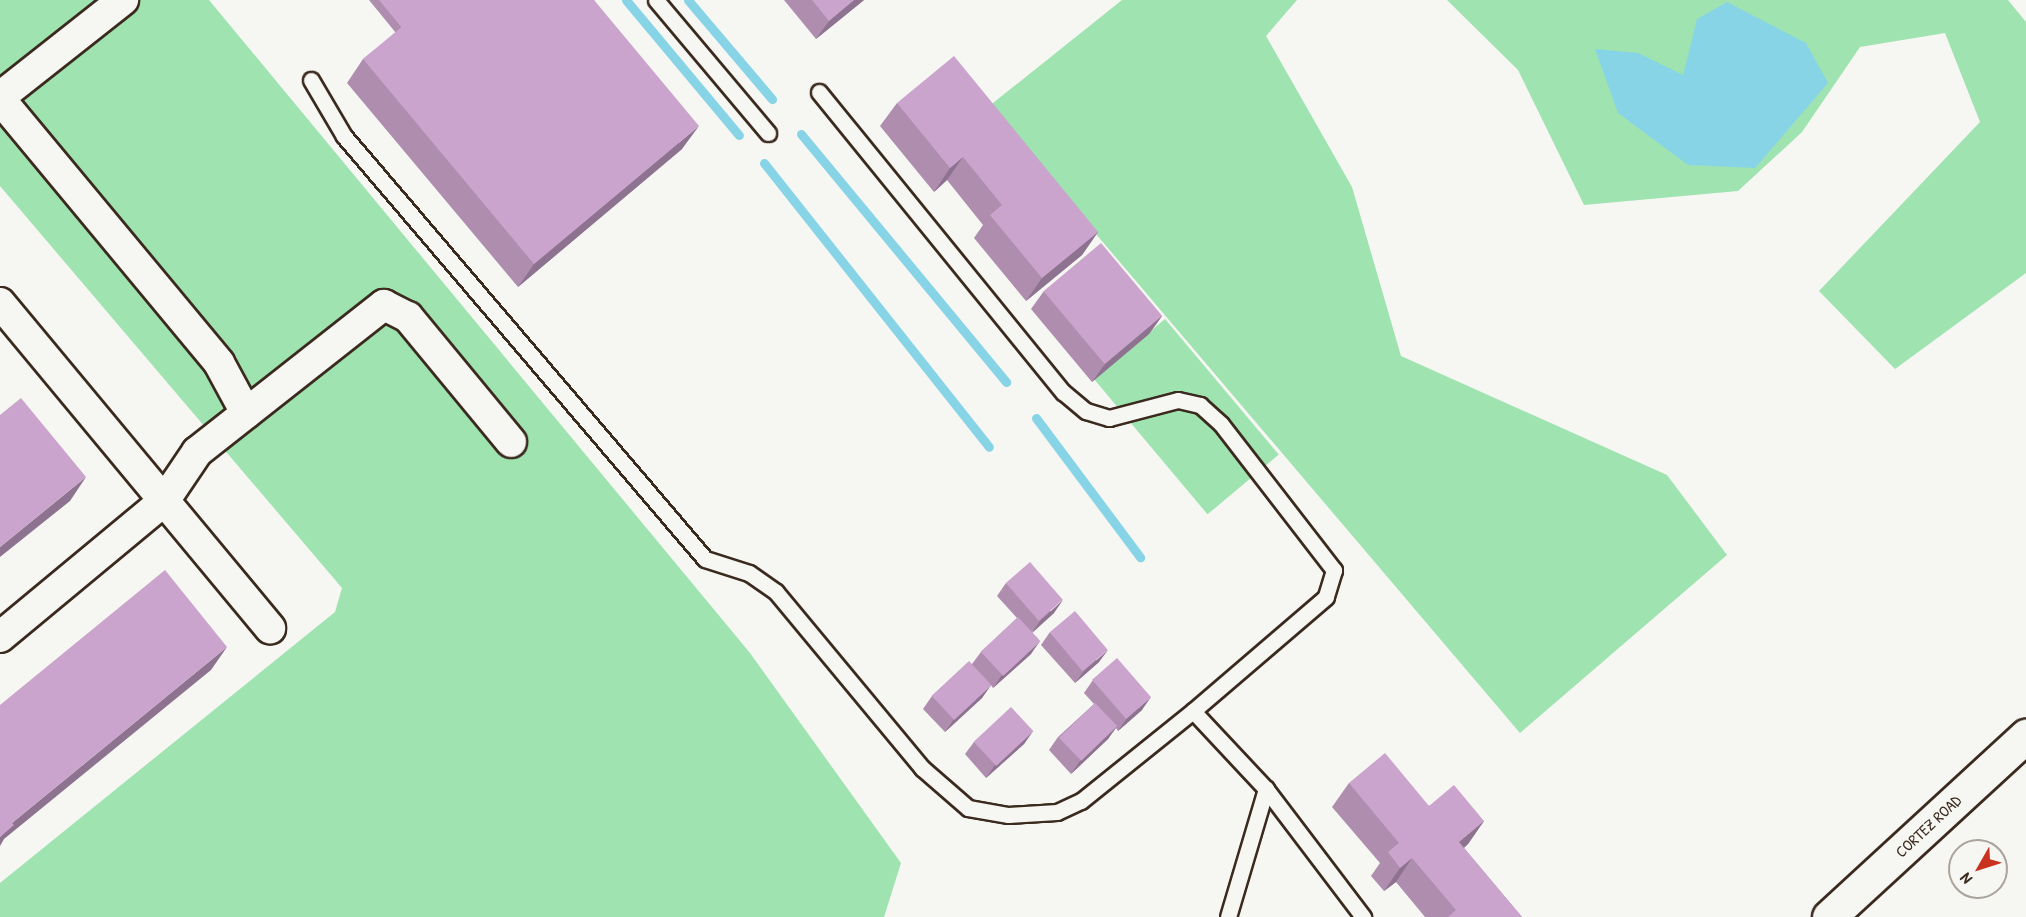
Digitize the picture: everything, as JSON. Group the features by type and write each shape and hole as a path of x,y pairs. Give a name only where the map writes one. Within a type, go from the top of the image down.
{"street":[{"path":"123,0 0,98 219,363 246,413"},
{"path":"0,303 270,628"},
{"path":"0,637 164,501 197,452 384,306 408,316 511,442"},
{"name":"CORTEZ ROAD","path":"1829,917 2026,736"}],"lane":[{"path":"656,0 768,133"},
{"path":"311,80 344,135 705,559 750,573 777,592 922,768 968,808 1008,815 1057,812 1081,801 1193,711 1326,597 1334,570 1221,424 1200,405 1178,400 1109,418 1086,411 1063,392 819,92"},
{"path":"1193,711 1266,789 1363,917"},
{"path":"1228,917 1266,789"}],"green space":[{"path":"0,0 209,0 750,653 901,863 884,917 0,917 0,883 335,612 342,588 0,186"},
{"path":"1122,0 1297,0 1266,36 1352,187 1401,356 1667,475 1727,555 1520,733 988,107"},
{"path":"1447,0 2008,0 2026,22 2026,273 1895,369 1819,291 1980,122 1945,33 1860,47 1802,132 1738,191 1584,205 1518,70"},
{"path":"1165,319 1279,455 1208,514 1094,379"}],"water":[{"path":"1727,2 1806,43 1828,83 1755,168 1688,165 1618,113 1595,49 1638,53 1683,75 1697,19"}],"building":[{"path":"379,0 434,0 402,28"},
{"path":"434,0 594,0 699,126 534,264 363,59"},
{"path":"812,0 854,0 829,21"},
{"path":"954,56 1098,232 1042,278 990,215 1002,205 963,157 950,168 897,103"},
{"path":"1101,243 1162,316 1105,364 1044,291"},
{"path":"21,398 86,477 0,547 0,415"},
{"path":"1030,562 1063,600 1039,621 1006,583"},
{"path":"165,570 227,647 12,823 14,825 0,837 0,705"},
{"path":"1075,611 1108,650 1083,671 1050,632"},
{"path":"1018,617 1041,641 1003,676 981,652"},
{"path":"1117,658 1151,697 1126,719 1092,680"},
{"path":"969,661 992,685 954,720 932,696"},
{"path":"1095,703 1117,726 1081,761 1059,738"},
{"path":"1011,707 1034,731 996,766 974,742"},
{"path":"1385,753 1429,806 1454,785 1484,821 1459,842 1522,917 1448,917 1456,910 1412,858 1400,868 1388,852 1399,843 1349,783"}],"waterway":[{"path":"626,0 739,135"},
{"path":"688,0 772,99"},
{"path":"801,134 1006,382"},
{"path":"764,163 989,447"},
{"path":"1036,418 1140,557"}]}
